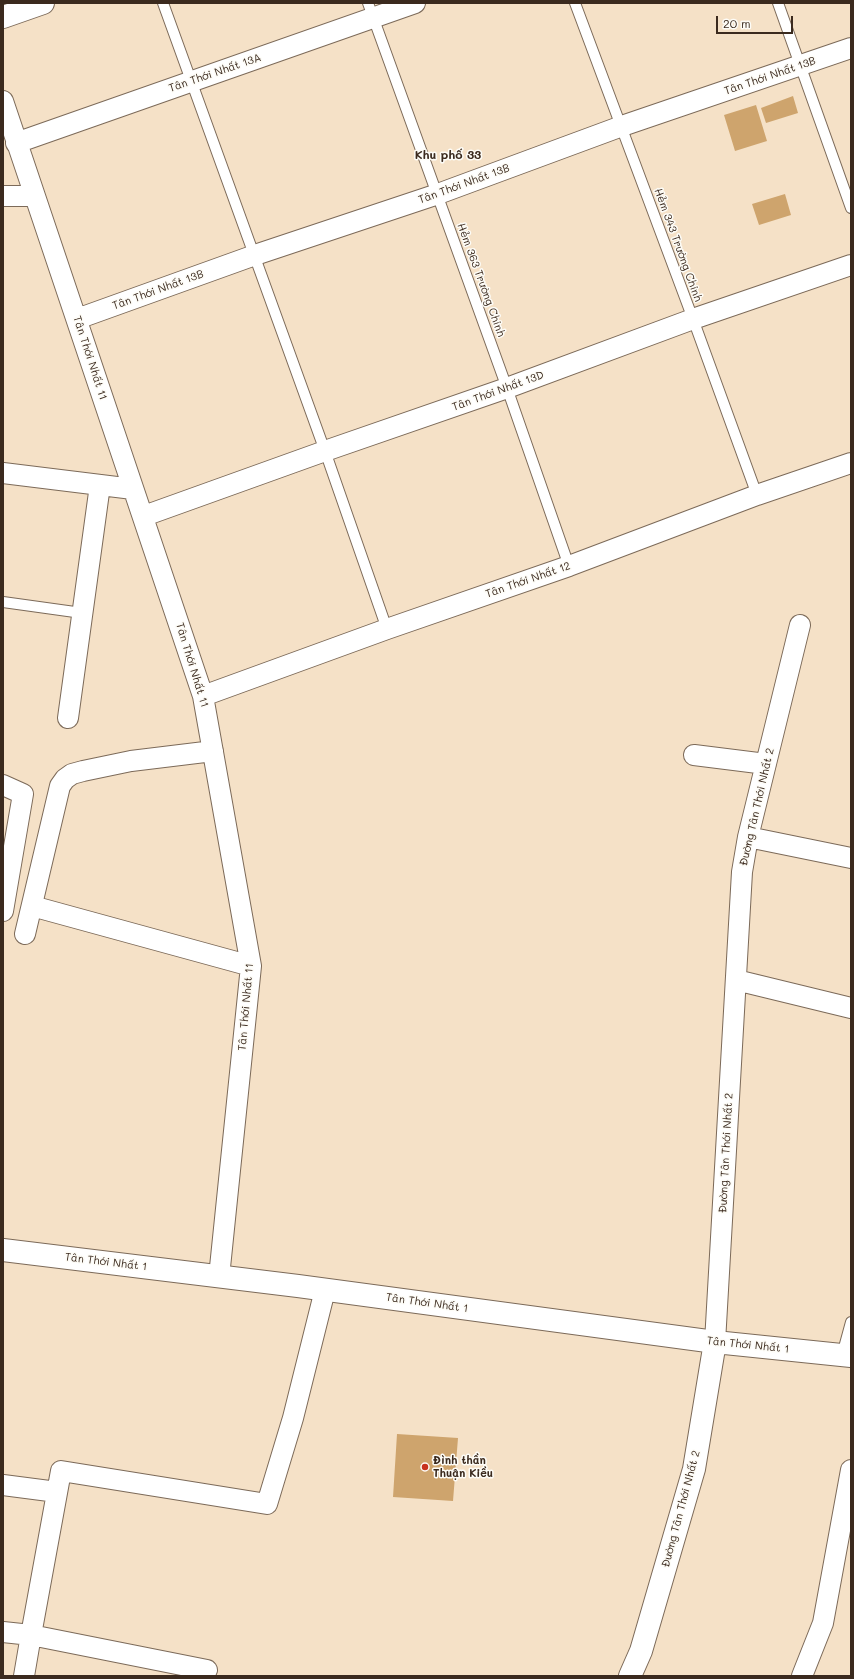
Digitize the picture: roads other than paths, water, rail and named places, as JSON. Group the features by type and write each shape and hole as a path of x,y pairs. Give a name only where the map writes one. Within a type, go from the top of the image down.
{"street":[{"path":"3,18 43,3"},
{"name":"Tân Thới Nhất 13A","path":"16,143 191,81 371,11 415,3"},
{"name":"Tân Thới Nhất 13B","path":"77,319 255,256 438,194 622,126 851,48"},
{"name":"Tân Thới Nhất 11","path":"3,101 133,489 144,516 203,696 251,966 219,1277"},
{"path":"3,196 34,196"},
{"name":"Tân Thới Nhất 13D","path":"144,516 507,388 693,319 851,265"},
{"name":"Tân Thới Nhất 12","path":"203,696 387,629 569,566 757,495 851,463"},
{"path":"3,473 133,489"},
{"path":"68,718 100,485"},
{"name":"Đường Tân Thới Nhất 2","path":"630,1676 641,1651 694,1469 714,1342 742,872 748,836 800,625"},
{"path":"25,934 60,786 65,779 72,774 90,769 131,761 213,751"},
{"path":"694,755 766,764"},
{"path":"3,785 23,794 3,911"},
{"path":"748,836 851,858"},
{"path":"32,906 251,966"},
{"path":"736,980 851,1008"},
{"name":"Tân Thới Nhất 1","path":"3,1250 325,1290 714,1342 846,1355"},
{"path":"24,1676 61,1470 267,1504 293,1418 325,1290"},
{"path":"802,1676 823,1624 851,1470"},
{"path":"3,1485 57,1492"},
{"path":"3,1632 32,1635 206,1673"}],"lane":[{"path":"163,3 325,451 387,629"},
{"name":"Hẻm 343 Trường Chinh","path":"575,3 622,126 757,495"},
{"path":"778,3 851,208"},
{"name":"Hẻm 363 Trường Chinh","path":"371,11 438,194 569,566"},
{"path":"3,602 82,613"},
{"path":"846,1355 851,1322"}],"place":[{"name":"Đình thần Thuận Kiều","path":"425,1467"}],"district":[{"name":"Khu phố 33","path":"448,155"}]}
